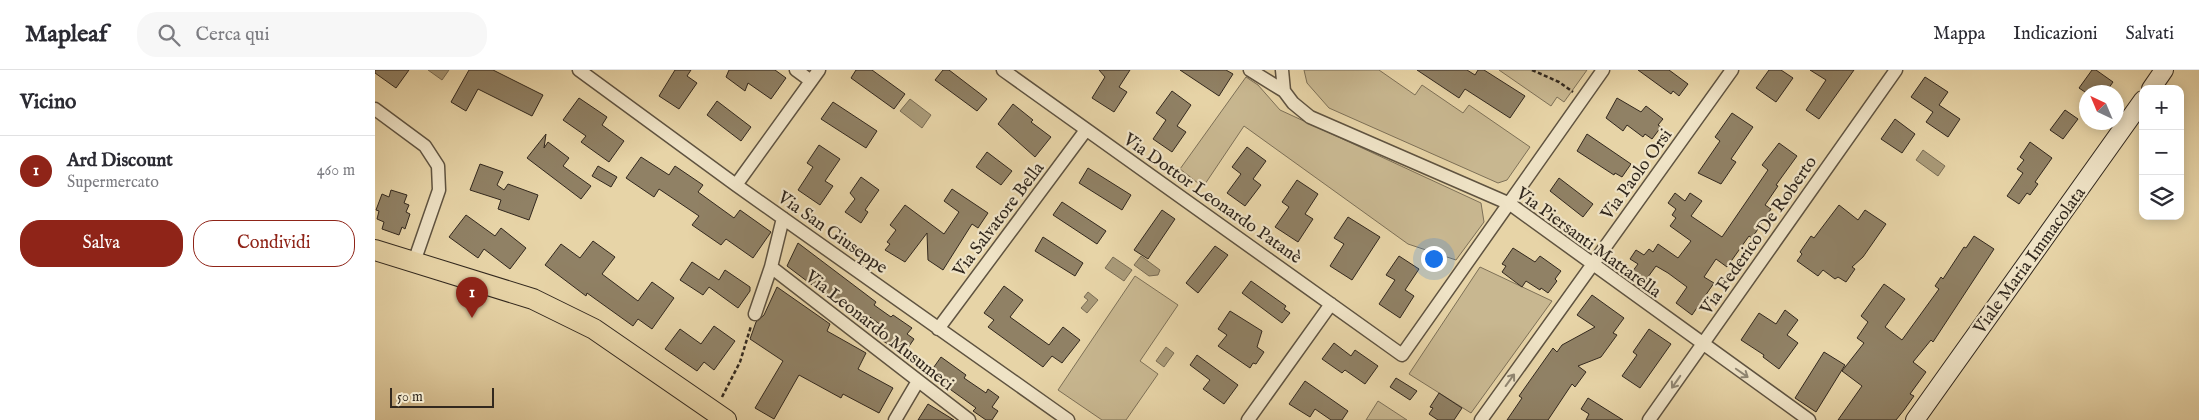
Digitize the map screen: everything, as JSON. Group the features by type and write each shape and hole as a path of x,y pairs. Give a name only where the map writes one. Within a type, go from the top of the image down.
{"main road":[{"path":"375,250 533,299 595,329 720,416"}],"street":[{"name":"Via San Giuseppe","path":"579,70 736,185 1068,420"},
{"path":"796,70 811,81"},
{"path":"736,185 819,70"},
{"name":"Via Dottor Leonardo Patanè","path":"1003,70 1402,355 1509,204"},
{"name":"Via Piersanti Mattarella","path":"1250,70 1284,91 1293,103 1310,117 1509,204 1809,420"},
{"path":"1282,70 1284,91"},
{"path":"1509,204 1603,70"},
{"name":"Via Paolo Orsi","path":"1481,420 1732,70"},
{"name":"Via Federico De Roberto","path":"1649,420 1896,70"},
{"path":"2154,85 2164,70"},
{"name":"Viale Maria Immacolata","path":"1915,420 2139,106"},
{"path":"375,109 425,146 438,166 439,190 414,262"},
{"name":"Via Salvatore Bella","path":"938,329 1086,130"},
{"path":"755,314 771,267 783,218"},
{"name":"Via Leonardo Musumeci","path":"771,267 969,420"},
{"path":"1248,420 1331,304"},
{"path":"895,420 918,381"}],"path":[{"path":"1532,70 1559,82 1583,98"},
{"path":"720,416 755,314"}],"shaded area":[{"path":"428,70 449,70 442,80"},
{"path":"1304,70 1379,70 1415,95 1422,85 1463,113 1469,105 1530,147 1507,180 1498,183 1329,108 1307,83"},
{"path":"1499,70 1587,70 1564,102 1557,97 1551,106"},
{"path":"1246,77 1258,85 1280,110 1481,203 1484,222 1456,260 1408,244 1244,126 1203,187 1180,169"},
{"path":"910,99 931,115 922,128 900,111"},
{"path":"1923,150 1945,166 1938,176 1916,160"},
{"path":"1141,256 1160,270 1158,275 1149,276 1134,265"},
{"path":"1113,257 1132,270 1124,281 1105,268"},
{"path":"1480,267 1552,301 1471,413 1409,374"},
{"path":"1135,276 1178,305 1140,361 1158,374 1126,420 1102,420 1058,390"},
{"path":"1088,292 1098,300 1087,313 1081,308 1088,300 1084,297"},
{"path":"1166,347 1174,353 1164,367 1156,361"},
{"path":"1378,401 1407,420 1366,420"}],"building":[{"path":"375,70 409,70 396,88 375,73"},
{"path":"469,70 493,70 543,95 532,116 478,89 466,111 451,102"},
{"path":"675,70 691,70 687,76 697,83 679,109 659,96"},
{"path":"729,70 775,70 786,78 771,99 748,83 745,91 726,77"},
{"path":"856,70 872,70 905,94 894,109 851,78"},
{"path":"943,70 949,70 987,99 977,111 935,80"},
{"path":"1099,70 1130,70 1119,87 1127,92 1114,112 1092,98 1105,77"},
{"path":"1180,70 1226,70 1233,74 1219,96"},
{"path":"1417,70 1467,70 1475,75 1478,70 1484,70 1525,96 1510,118 1465,89 1459,98"},
{"path":"1638,70 1669,70 1688,84 1679,96 1673,91 1671,94"},
{"path":"1769,70 1781,70 1793,78 1776,102 1756,88"},
{"path":"1810,70 1854,70 1819,119 1806,110 1826,80"},
{"path":"2092,70 2096,70 2113,82 2111,85 2081,85"},
{"path":"1925,77 1948,92 1939,105 1960,119 1948,137 1926,122 1933,112 1911,97"},
{"path":"1172,91 1191,105 1177,126 1186,132 1172,152 1153,139 1166,120 1156,113"},
{"path":"579,98 607,117 602,125 624,141 609,162 581,142 586,136 563,120"},
{"path":"1617,98 1641,112 1646,106 1663,119 1658,125 1661,127 1652,139 1645,134 1643,137 1627,125 1623,131 1606,118"},
{"path":"717,101 751,127 741,141 707,115"},
{"path":"833,102 877,131 866,148 821,119"},
{"path":"1013,104 1033,120 1031,122 1051,137 1035,157 998,124"},
{"path":"2065,110 2078,119 2063,139 2050,130"},
{"path":"1732,113 1753,127 1731,159 1736,162 1721,184 1698,173 1720,141 1715,137"},
{"path":"1895,119 1915,134 1902,153 1881,139"},
{"path":"546,134 544,148 548,142 569,158 563,166 591,186 581,199 527,158"},
{"path":"1587,134 1631,164 1622,177 1615,173 1614,175 1577,151"},
{"path":"2030,142 2052,158 2035,182 2038,184 2030,195 2027,193 2019,204 2007,196 2023,173 2017,169 2024,160 2020,157"},
{"path":"1779,143 1797,156 1776,185 1778,186 1765,205 1771,209 1752,238 1749,236 1727,267 1716,259 1704,277 1714,283 1692,315 1676,303 1687,287 1668,273 1656,266 1645,281 1632,272 1638,264 1630,259 1636,250 1644,255 1649,249 1653,252 1658,244 1678,258 1691,241 1670,226 1676,218 1672,215 1676,209 1668,203 1675,193 1685,201 1690,193 1702,201 1691,216 1722,237 1768,170 1762,165"},
{"path":"819,145 840,159 825,181 833,186 820,205 798,190 813,167 807,163"},
{"path":"1247,147 1266,161 1253,179 1261,185 1245,206 1227,193 1241,174 1232,167"},
{"path":"987,152 1012,171 1001,185 976,167"},
{"path":"641,157 669,175 675,166 703,185 698,192 734,218 740,210 771,232 753,258 726,239 721,245 692,225 699,216 659,189 654,197 626,178"},
{"path":"480,164 503,172 497,185 504,190 508,184 538,195 529,220 498,209 501,200 470,190"},
{"path":"598,166 617,177 611,187 592,176"},
{"path":"1088,168 1131,195 1122,210 1079,183"},
{"path":"861,177 879,190 865,210 868,212 861,223 845,212 855,199 850,193"},
{"path":"1559,178 1593,204 1583,217 1550,191"},
{"path":"1297,180 1318,194 1305,214 1313,219 1298,242 1275,227 1289,207 1282,202"},
{"path":"952,189 988,213 978,228 972,224 943,270 928,260 927,233 905,262 885,250 890,244 887,242 896,230 890,225 905,205 944,234 959,212 944,201"},
{"path":"391,190 407,195 404,203 409,205 406,212 410,214 405,229 402,227 399,235 382,229 384,222 377,219 379,211 376,210 382,194 389,197"},
{"path":"1062,202 1106,231 1097,244 1053,215"},
{"path":"1839,205 1858,220 1865,210 1886,224 1863,257 1852,267 1855,269 1846,282 1838,277 1835,279 1823,270 1818,276 1797,261 1802,254 1800,252 1811,236 1814,238"},
{"path":"1162,210 1175,219 1148,259 1134,250"},
{"path":"466,215 495,236 501,228 526,248 510,269 484,249 478,258 449,237"},
{"path":"1348,217 1380,237 1352,280 1330,266 1344,244 1334,238"},
{"path":"1974,236 1994,249 1933,342 1931,340 1913,362 1926,372 1910,394 1914,396 1904,410 1896,420 1838,420 1862,386 1842,371 1864,343 1857,338 1868,322 1861,316 1884,284 1905,299 1885,327 1902,340 1939,289 1935,286 1941,277 1943,279 1964,247 1966,248"},
{"path":"1043,237 1083,263 1075,276 1035,251"},
{"path":"593,241 615,257 602,274 638,301 652,282 674,298 652,329 638,319 633,326 587,293 586,296 545,265 561,244 580,258"},
{"path":"798,243 876,302 874,305 912,328 907,334 914,339 903,355 879,338 885,328 867,315 861,322 787,266"},
{"path":"1215,246 1228,255 1198,293 1186,283"},
{"path":"1513,248 1535,262 1540,256 1561,271 1555,279 1557,281 1548,293 1526,281 1522,287 1502,272 1506,266 1502,264"},
{"path":"1399,256 1419,269 1405,290 1414,296 1400,318 1379,304 1395,280 1386,275"},
{"path":"692,262 719,280 725,270 750,287 750,291 738,308 709,287 703,295 680,280"},
{"path":"1251,281 1286,306 1284,309 1290,313 1282,323 1242,293"},
{"path":"1004,286 1023,300 1010,317 1049,345 1063,327 1080,340 1062,363 1052,356 1043,367 988,327 994,320 984,313"},
{"path":"777,287 830,324 827,331 866,353 858,369 893,388 879,413 843,394 841,398 799,375 774,419 755,408 783,361 750,339 756,322 764,315"},
{"path":"1592,295 1624,318 1613,333 1617,335 1601,357 1578,366 1586,372 1575,387 1572,384 1548,420 1507,420 1522,398 1519,396 1553,348 1557,352 1562,345 1595,327 1577,315"},
{"path":"1785,310 1798,320 1787,335 1798,343 1779,369 1763,357 1764,355 1741,340 1759,313 1776,324"},
{"path":"1230,311 1262,331 1257,347 1264,352 1256,364 1253,363 1250,368 1218,346 1227,335 1218,329"},
{"path":"714,326 735,341 714,370 704,362 697,371 665,349 680,329 701,344"},
{"path":"1649,329 1671,344 1640,388 1622,376 1637,355 1633,352"},
{"path":"1334,343 1351,356 1355,350 1378,366 1365,384 1345,370 1342,373 1322,359"},
{"path":"1824,352 1845,365 1816,412 1795,398"},
{"path":"1197,355 1238,385 1224,404 1203,389 1210,380 1190,365"},
{"path":"941,357 966,375 964,378 986,393 988,389 999,397 992,407 998,411 992,420 986,420 973,411 976,408 929,374"},
{"path":"1396,378 1417,391 1410,400 1390,387"},
{"path":"1305,381 1348,411 1342,420 1331,420 1315,409 1310,417 1289,404"},
{"path":"1439,393 1462,408 1454,420 1438,420 1429,414 1433,408 1430,407"},
{"path":"1588,398 1623,420 1586,420 1589,414 1581,409"},
{"path":"928,404 954,420 918,420"}],"place":[{"name":"Ard Discount","path":"472,318"}]}
